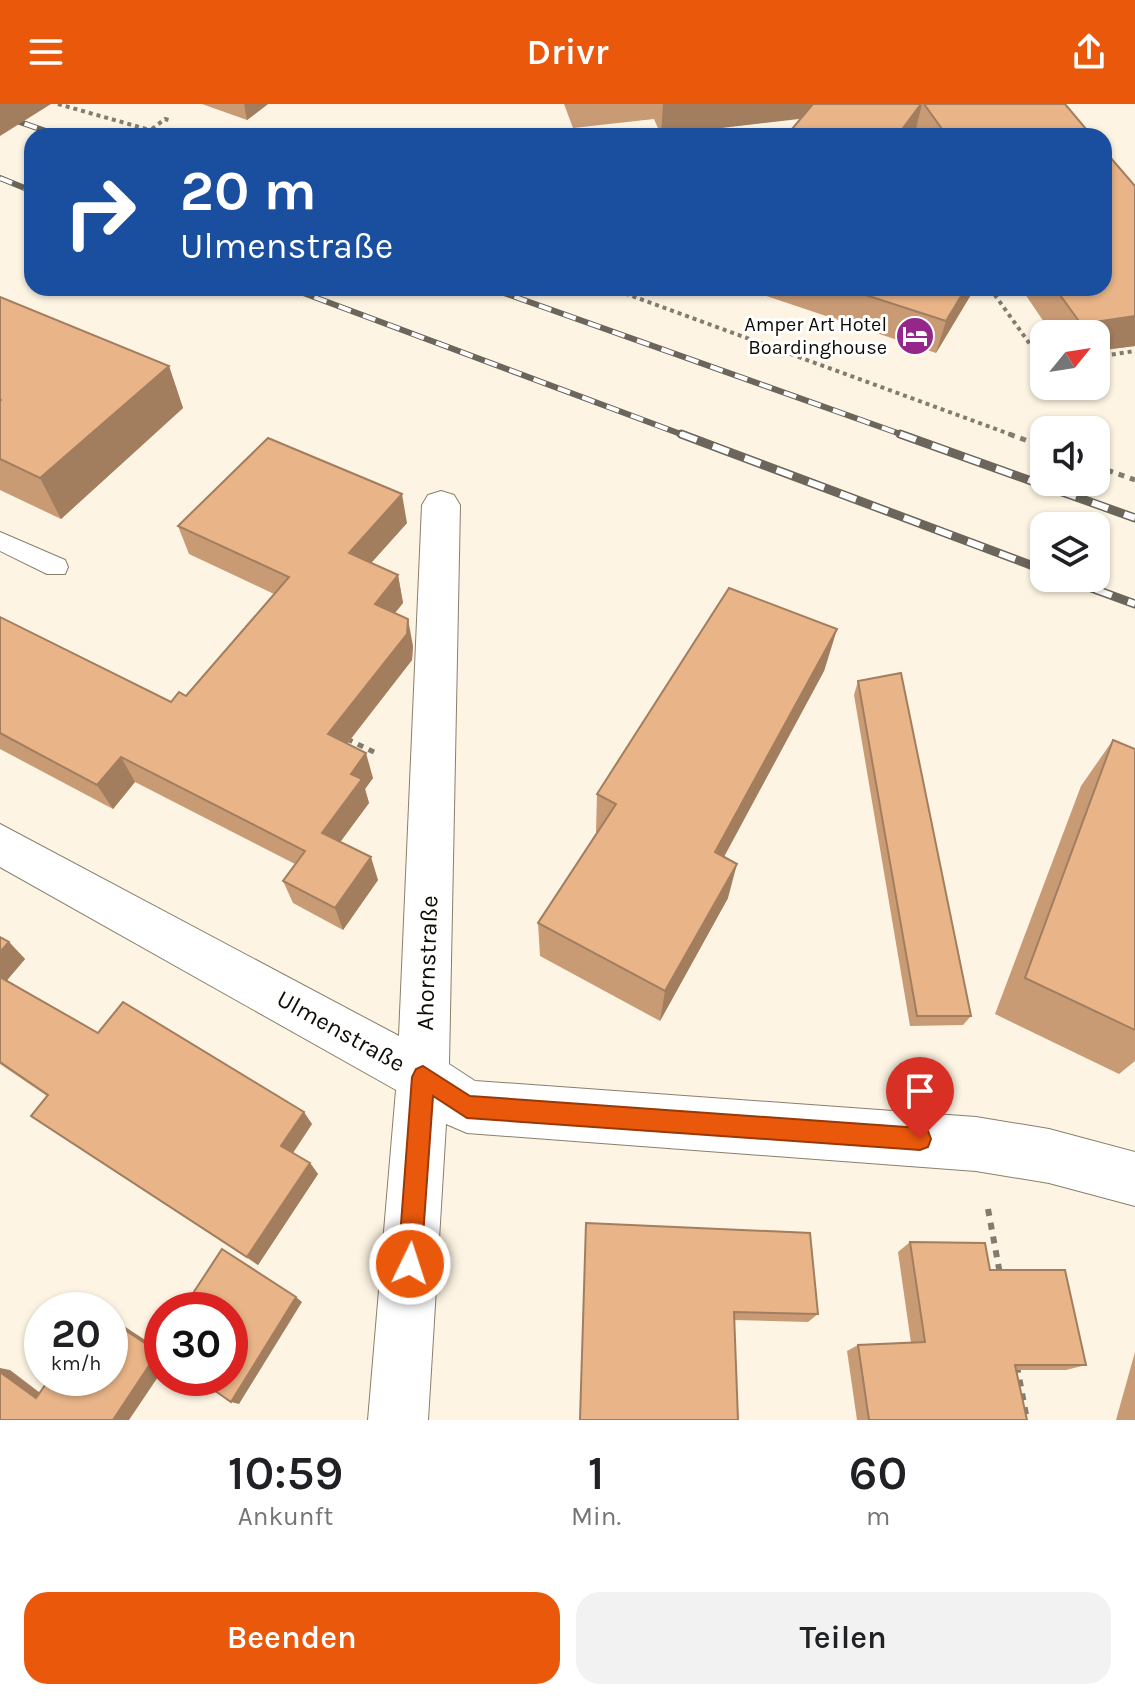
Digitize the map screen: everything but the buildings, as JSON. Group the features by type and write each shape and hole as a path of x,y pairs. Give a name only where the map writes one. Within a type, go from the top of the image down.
{"street":[{"name":"Ahornstraße","path":"398,1420 423,1077 441,505"},
{"name":"Ulmenstraße","path":"0,844 423,1077 467,1107 976,1144 1049,1156 1135,1179"}],"lane":[{"path":"0,541 56,567"}],"path":[{"path":"58,104 147,128"},
{"path":"152,128 165,119 172,121"},
{"path":"632,296 1030,442"},
{"path":"996,296 1030,344"},
{"path":"1110,355 1135,351"},
{"path":"1110,471 1135,480"},
{"path":"346,739 432,780"},
{"path":"976,1144 1002,1282"},
{"path":"1016,1359 1027,1420"}],"railway":[{"path":"0,115 37,128"},
{"path":"0,178 24,188"},
{"path":"311,296 686,436"},
{"path":"512,296 906,436"},
{"path":"681,434 1030,565"},
{"path":"900,434 1135,518"},
{"path":"1102,592 1135,604"}],"place":[{"name":"Amper Art Hotel Boardinghouse","path":"915,336"}],"route":[{"path":"410,1264 423,1077 467,1107 920,1139"}]}
